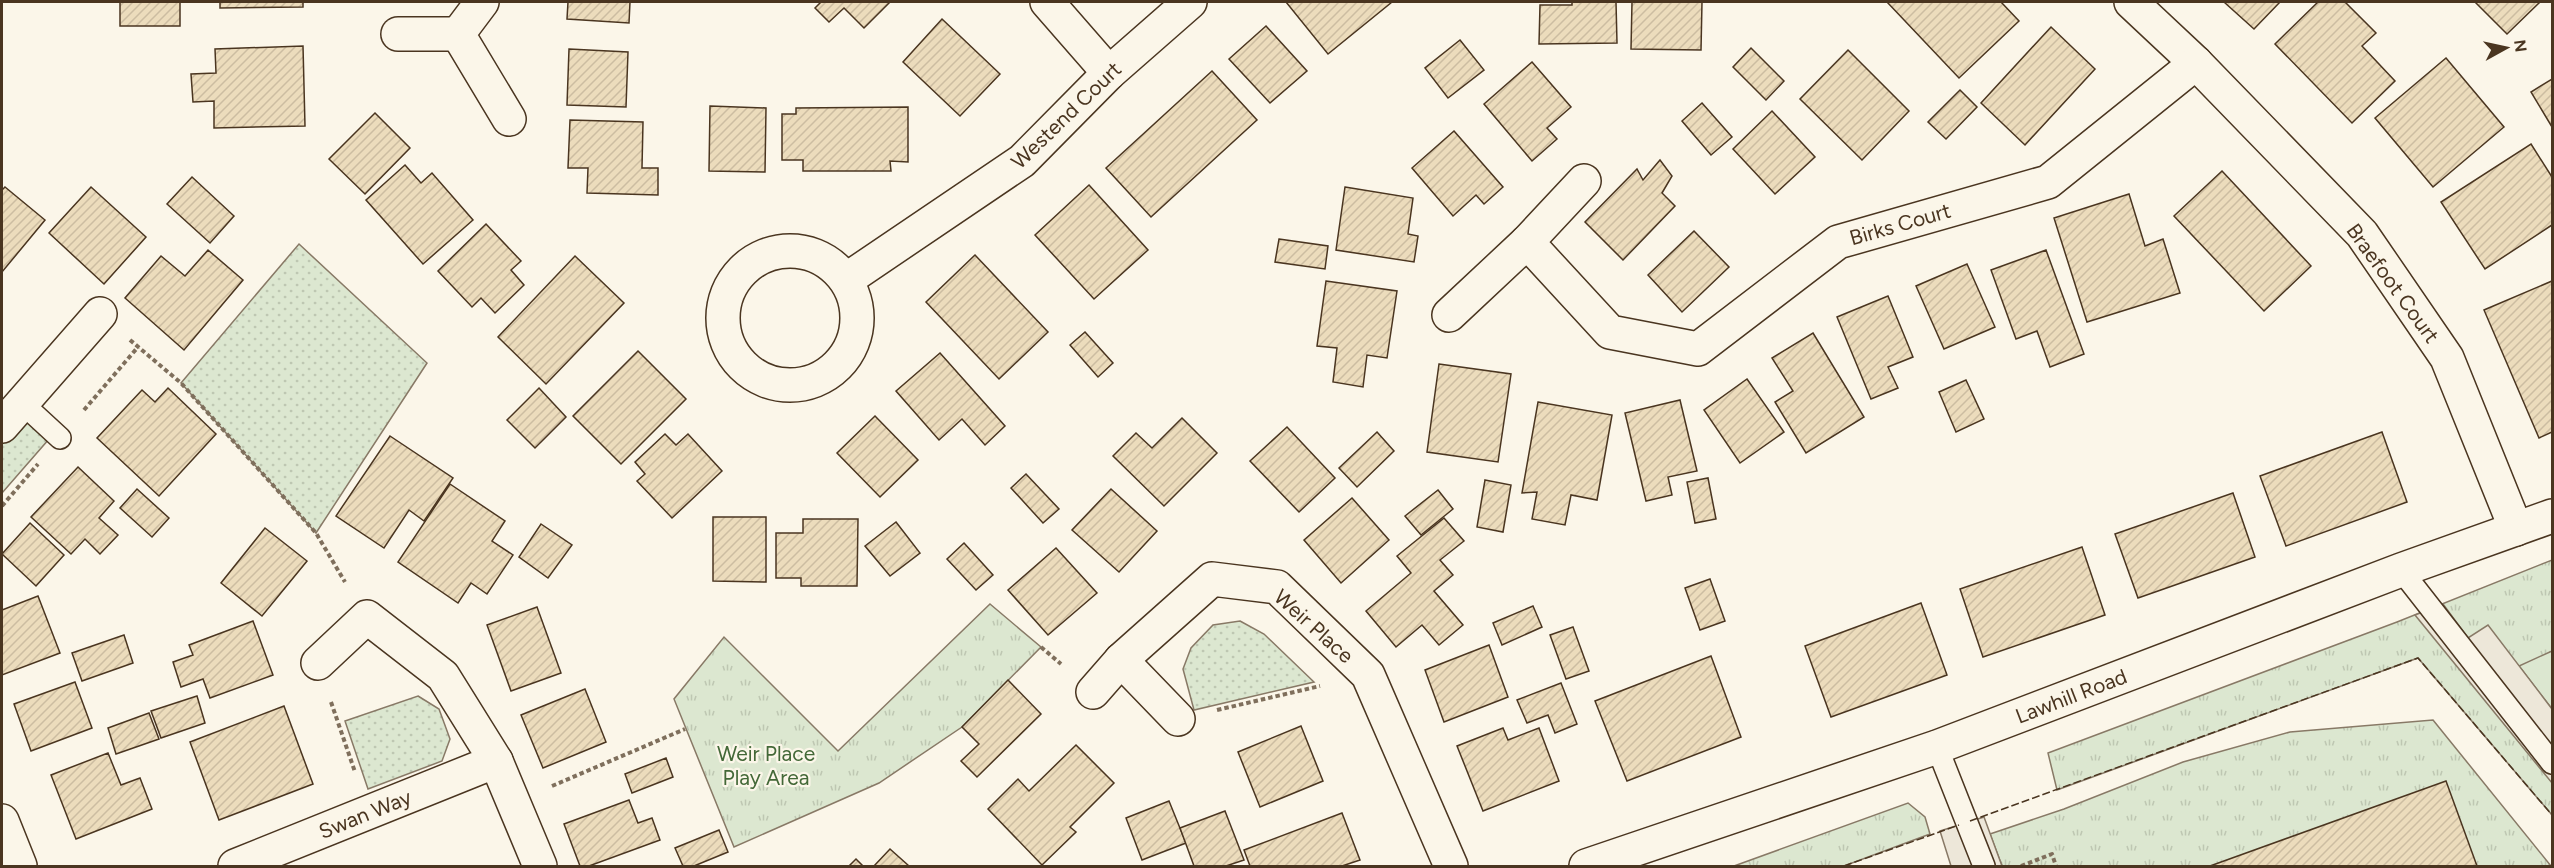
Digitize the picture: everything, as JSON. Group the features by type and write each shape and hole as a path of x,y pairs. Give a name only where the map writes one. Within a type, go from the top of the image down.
{"street":[{"path":"458,34 482,2"},
{"path":"1047,2 1109,73"},
{"name":"Westend Court","path":"846,280 1022,161 1109,73 1190,2"},
{"name":"Braefoot Court","path":"2131,2 2196,63 2362,234 2447,358 2516,530"},
{"path":"398,34 458,34"},
{"path":"458,34 508,119"},
{"name":"Birks Court","path":"1527,242 1610,332 1698,349 1764,296 1838,242 2048,182 2196,63"},
{"path":"1449,315 1527,242 1584,181"},
{"path":"785,250 809,253 830,263 846,280 855,299 858,319 854,339 845,358 831,372 813,382 792,386 772,383 751,373 734,356 725,335 723,312 730,289 744,270 763,256 785,250"},
{"path":"12,414 100,314"},
{"name":"Lawhill Road","path":"1586,867 1937,747 2401,570 2553,516"},
{"name":"Weir Place","path":"1093,692 1121,660 1212,579 1277,587 1368,675 1451,867"},
{"path":"318,663 367,617 443,676 496,761 540,867"},
{"path":"1121,660 1178,719"},
{"name":"Swan Way","path":"235,867 496,761"},
{"path":"2,822 20,867"}],"lane":[{"path":"12,414 60,438"},
{"path":"2401,570 2553,762"},
{"path":"1937,747 1984,867"}],"path":[{"path":"100,314 181,383 316,533 367,617"},
{"path":"318,663 369,812"},
{"path":"1178,719 1368,675"},
{"path":"513,803 685,729"},
{"path":"2021,867 2052,854 2056,867"}],"green space":[{"path":"299,244 427,363 316,533 181,383"},
{"path":"22,416 49,439 2,493 2,440"},
{"path":"2552,560 2552,815 2418,658 2057,790 2048,753 2397,622"},
{"name":"Weir Place Play Area","path":"990,604 1041,647 962,727 879,783 734,847 674,699 724,637 838,751"},
{"path":"1240,621 1264,634 1314,682 1194,710 1183,669 1191,648 1213,625"},
{"path":"2552,651 2552,709 2519,666"},
{"path":"418,696 439,709 450,739 442,761 368,789 345,721"},
{"path":"2433,720 2551,866 2002,866 1990,834 2064,809 2183,762 2290,732"},
{"path":"1908,803 1925,817 1930,834 1844,866 1734,866"}],"shaded area":[{"path":"2443,604 2468,638 2488,625 2552,709 2552,783 2415,615"},
{"path":"1984,817 2002,866 1951,866 1940,831"}],"building":[{"path":"120,2 180,2 180,26 120,26"},
{"path":"220,2 303,2 303,7 220,8"},
{"path":"568,2 630,2 629,23 567,19"},
{"path":"821,2 890,2 864,28 844,8 829,22 815,8"},
{"path":"1286,2 1392,2 1328,54"},
{"path":"1572,2 1616,2 1617,43 1539,44 1540,5 1572,5"},
{"path":"1632,2 1702,2 1701,50 1631,49"},
{"path":"1887,2 2001,2 2019,21 1959,78"},
{"path":"2224,2 2280,2 2254,29"},
{"path":"2318,2 2345,2 2376,33 2362,46 2395,81 2352,123 2275,44"},
{"path":"2475,2 2540,2 2507,34"},
{"path":"942,19 1000,74 960,116 903,62"},
{"path":"1266,26 1307,71 1270,103 1229,59"},
{"path":"2051,27 2095,69 2025,145 1981,103"},
{"path":"1460,40 1484,70 1448,98 1425,68"},
{"path":"303,46 305,126 214,128 214,101 193,102 191,74 216,73 215,49"},
{"path":"1751,48 1784,81 1766,100 1733,67"},
{"path":"569,49 628,52 626,107 567,105"},
{"path":"1848,50 1909,111 1862,160 1800,99"},
{"path":"2446,58 2504,127 2433,187 2375,118"},
{"path":"1532,62 1571,107 1547,128 1557,139 1532,161 1484,104"},
{"path":"1212,71 1257,120 1151,217 1106,168"},
{"path":"2552,79 2552,127 2531,92"},
{"path":"1960,90 1977,107 1946,139 1928,122"},
{"path":"1702,103 1732,137 1711,155 1682,121"},
{"path":"710,106 766,108 765,172 709,171"},
{"path":"908,107 908,162 890,161 891,171 803,171 803,160 782,160 782,114 796,114 796,108"},
{"path":"1772,111 1815,157 1775,194 1733,149"},
{"path":"375,113 410,148 365,194 329,159"},
{"path":"570,120 643,122 642,168 658,168 658,195 587,193 588,168 568,168"},
{"path":"1454,131 1503,187 1484,204 1476,195 1453,216 1412,168"},
{"path":"2531,144 2552,177 2552,225 2485,269 2441,202"},
{"path":"1660,160 1672,176 1662,193 1675,206 1623,260 1585,222 1637,169 1643,180"},
{"path":"405,165 421,183 432,173 473,220 423,264 366,200"},
{"path":"2222,171 2311,266 2264,311 2174,216"},
{"path":"192,177 234,216 210,243 167,204"},
{"path":"1089,185 1148,250 1094,299 1035,235"},
{"path":"5,187 45,220 2,272 2,190"},
{"path":"91,187 146,237 104,284 49,233"},
{"path":"1345,187 1413,198 1408,234 1418,236 1414,262 1336,250"},
{"path":"2129,194 2145,246 2163,239 2180,293 2087,322 2054,218"},
{"path":"486,224 521,261 511,270 524,285 495,313 481,298 472,307 438,271"},
{"path":"1694,231 1729,267 1682,312 1648,275"},
{"path":"1279,239 1328,246 1325,269 1275,262"},
{"path":"208,250 243,280 184,350 125,298 161,256 185,276"},
{"path":"2046,250 2084,354 2050,367 2037,331 2016,339 1991,270"},
{"path":"975,255 1048,332 999,379 926,302"},
{"path":"575,256 624,303 546,384 498,337"},
{"path":"1967,264 1995,327 1944,349 1916,286"},
{"path":"1326,281 1397,291 1387,358 1367,355 1363,387 1333,382 1337,348 1317,346"},
{"path":"2552,281 2552,432 2539,438 2484,310"},
{"path":"1888,296 1913,357 1888,367 1898,388 1871,399 1837,317"},
{"path":"1085,332 1113,363 1098,377 1070,345"},
{"path":"1813,333 1864,417 1806,453 1775,402 1793,391 1772,358"},
{"path":"638,351 686,399 621,464 573,416"},
{"path":"940,353 1005,426 985,445 962,419 939,440 896,391"},
{"path":"1439,364 1511,374 1498,462 1427,452"},
{"path":"1747,379 1784,432 1740,463 1704,410"},
{"path":"1966,380 1984,419 1956,432 1939,392"},
{"path":"168,388 216,434 159,496 97,438 142,390 155,402"},
{"path":"539,388 566,417 535,448 507,420"},
{"path":"1680,400 1697,471 1668,477 1672,495 1646,501 1625,413"},
{"path":"1538,402 1612,415 1597,500 1571,495 1565,525 1532,519 1537,492 1522,493"},
{"path":"875,416 918,460 880,497 837,453"},
{"path":"1182,418 1217,453 1164,506 1113,456 1136,433 1152,448"},
{"path":"1287,427 1335,478 1299,512 1250,461"},
{"path":"1377,432 1394,451 1357,487 1339,468"},
{"path":"2382,432 2407,502 2286,546 2260,476"},
{"path":"665,434 676,445 688,434 722,471 672,518 637,481 645,474 635,462"},
{"path":"390,436 453,478 424,521 409,510 384,548 336,516"},
{"path":"78,467 114,501 99,518 118,535 100,554 85,539 71,554 31,517"},
{"path":"1026,474 1059,509 1043,523 1011,488"},
{"path":"1708,478 1716,519 1695,523 1687,482"},
{"path":"1485,480 1511,485 1503,532 1477,527"},
{"path":"450,484 505,521 492,541 513,555 487,594 471,583 458,603 398,562"},
{"path":"137,489 169,518 152,537 120,508"},
{"path":"1111,489 1157,531 1119,572 1072,530"},
{"path":"1438,490 1453,509 1421,535 1405,516"},
{"path":"2233,493 2255,557 2138,598 2115,534"},
{"path":"1352,498 1389,540 1341,583 1304,540"},
{"path":"713,517 766,517 766,582 713,581"},
{"path":"1444,518 1464,541 1440,560 1453,575 1434,591 1463,625 1439,645 1422,625 1396,647 1366,611 1411,573 1397,556"},
{"path":"803,519 858,519 857,586 801,586 801,578 776,578 776,533 803,533"},
{"path":"896,522 920,553 890,576 865,546"},
{"path":"30,523 64,555 36,586 2,554"},
{"path":"541,524 572,545 548,578 519,557"},
{"path":"265,528 307,561 262,616 221,583"},
{"path":"964,543 993,575 976,590 947,559"},
{"path":"2082,547 2105,615 1983,657 1960,589"},
{"path":"1056,548 1097,593 1048,635 1008,590"},
{"path":"1710,579 1725,621 1700,630 1685,588"},
{"path":"38,596 60,653 2,675 2,610"},
{"path":"1921,603 1947,675 1831,717 1805,646"},
{"path":"1533,606 1542,627 1502,645 1493,623"},
{"path":"537,607 561,673 511,691 487,625"},
{"path":"253,621 273,675 210,698 203,679 181,687 173,662 193,655 189,645"},
{"path":"1573,627 1589,671 1566,679 1550,635"},
{"path":"124,635 133,663 82,681 72,653"},
{"path":"1489,645 1508,697 1444,722 1425,670"},
{"path":"1711,656 1741,737 1627,781 1595,701"},
{"path":"1008,680 1041,714 977,777 961,761 979,744 962,727"},
{"path":"75,682 92,728 31,751 14,704"},
{"path":"1561,683 1577,724 1555,733 1548,715 1527,723 1517,700"},
{"path":"585,689 606,742 543,768 521,715"},
{"path":"197,696 205,723 161,738 151,711"},
{"path":"284,706 313,784 219,820 190,742"},
{"path":"149,713 159,739 116,754 108,728"},
{"path":"1301,726 1323,781 1260,807 1238,752"},
{"path":"1503,728 1508,740 1539,728 1559,781 1483,811 1457,746"},
{"path":"1076,745 1114,783 1070,827 1076,832 1042,865 988,809 1018,779 1029,791"},
{"path":"108,753 121,785 140,778 152,809 76,839 51,775"},
{"path":"666,758 673,777 632,793 625,774"},
{"path":"2446,781 2477,866 2210,866"},
{"path":"629,800 638,823 652,818 660,840 589,866 580,866 564,824"},
{"path":"1169,801 1186,843 1142,860 1126,818"},
{"path":"1225,811 1244,860 1226,866 1194,866 1180,828"},
{"path":"1342,813 1360,860 1342,866 1250,866 1244,850"},
{"path":"719,830 728,852 694,866 683,866 675,848"},
{"path":"890,849 909,866 874,866"},
{"path":"856,859 863,866 849,866"}],"fence":[{"path":"1970,821 2418,658 2552,815"},
{"path":"1844,866 1959,825"}]}
